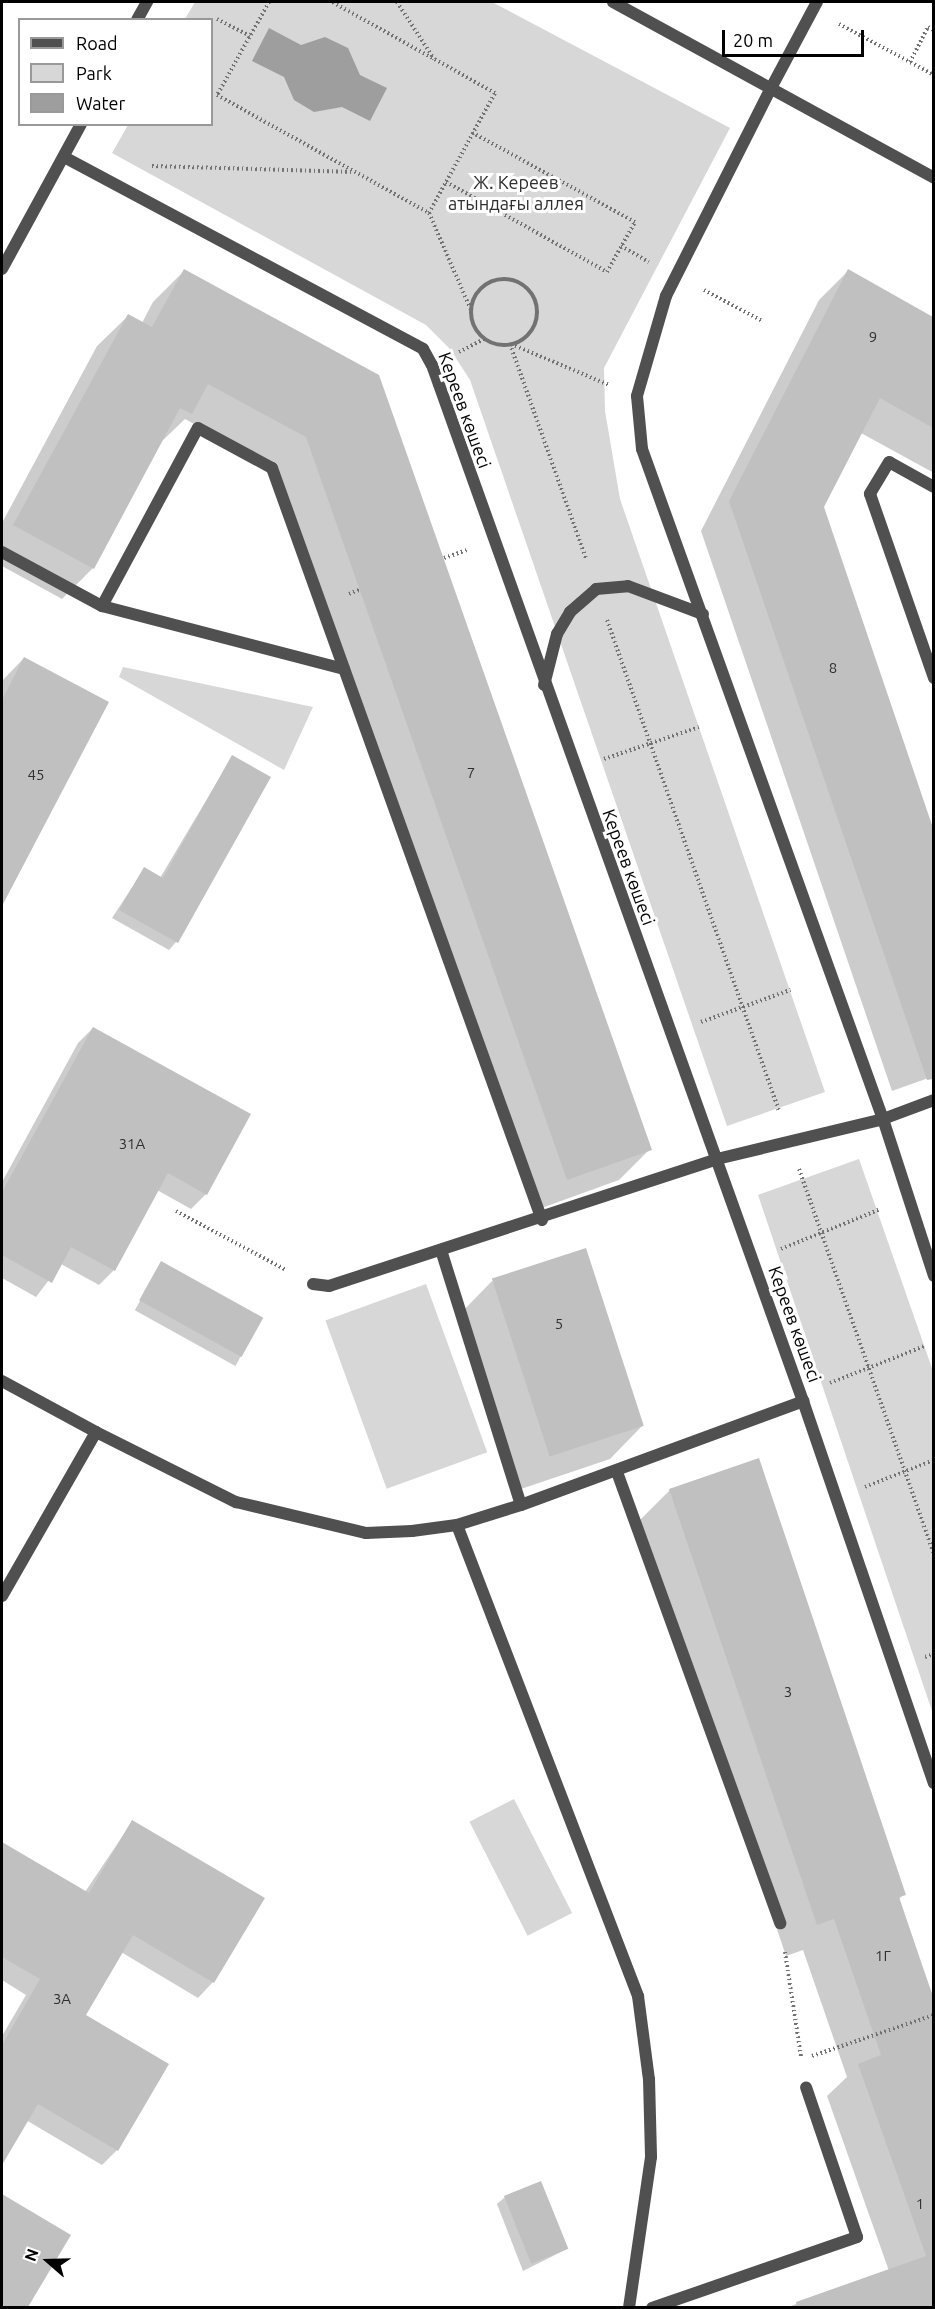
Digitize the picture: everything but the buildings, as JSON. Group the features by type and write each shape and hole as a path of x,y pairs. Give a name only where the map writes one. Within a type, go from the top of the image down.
{"street":[{"path":"138,18 147,2"},
{"path":"612,2 933,178"},
{"path":"815,5 666,296 637,396 642,449 883,1119 933,1276"},
{"path":"2,269 80,126"},
{"name":"Кереев көшесі","path":"64,157 423,349 717,1159 803,1401 933,1783"},
{"path":"102,606 198,428 272,468 542,1220"},
{"path":"933,487 889,462 870,494 933,678"},
{"path":"2,552 102,606 344,669"},
{"path":"544,687 557,634 570,612 596,590 628,586 703,614"},
{"path":"313,1284 328,1286 542,1220 717,1159 883,1119 933,1100"},
{"path":"441,1250 521,1505"},
{"path":"2,1381 96,1432 236,1502 299,1520 366,1533 457,1525 617,1472 803,1401"},
{"path":"2,1596 96,1432"},
{"path":"617,1472 780,1923"},
{"path":"457,1525 638,1996 649,2079 651,2157 629,2307"},
{"path":"652,2307 857,2237 806,2087"}],"path":[{"path":"269,2 217,94 429,213 485,339 510,344 637,396"},
{"path":"332,2 495,93 429,213"},
{"path":"396,2 435,59"},
{"path":"815,5 933,75"},
{"path":"217,19 250,36"},
{"path":"910,62 928,27 933,30"},
{"path":"446,182 607,272 635,222 473,133"},
{"path":"148,166 355,172"},
{"path":"471,310 479,290 498,279 528,288 537,318 525,337 510,344"},
{"path":"510,344 933,1554"},
{"path":"601,760 699,727"},
{"path":"692,1025 790,990"},
{"path":"778,1251 878,1210"},
{"path":"176,1211 313,1284"},
{"path":"824,1385 925,1346"},
{"path":"859,1489 933,1460"},
{"path":"780,1923 806,2087"},
{"path":"801,2059 933,2015"}],"green space":[{"name":"Ж. Кереев атындағы аллея","path":"195,2 492,2 730,128 604,368 605,411 620,499 825,1092 727,1126 470,380 450,349 426,325 112,153 127,126 213,126 213,18 186,18"},
{"path":"123,667 313,707 284,770 119,677"},
{"path":"859,1159 933,1371 933,1714 758,1195"},
{"path":"426,1284 487,1452 387,1489 325,1321"},
{"path":"514,1799 572,1913 528,1936 469,1822"}],"water":[{"path":"269,28 301,45 325,37 348,48 360,75 387,88 370,121 342,107 314,112 294,100 284,77 252,61"}]}
